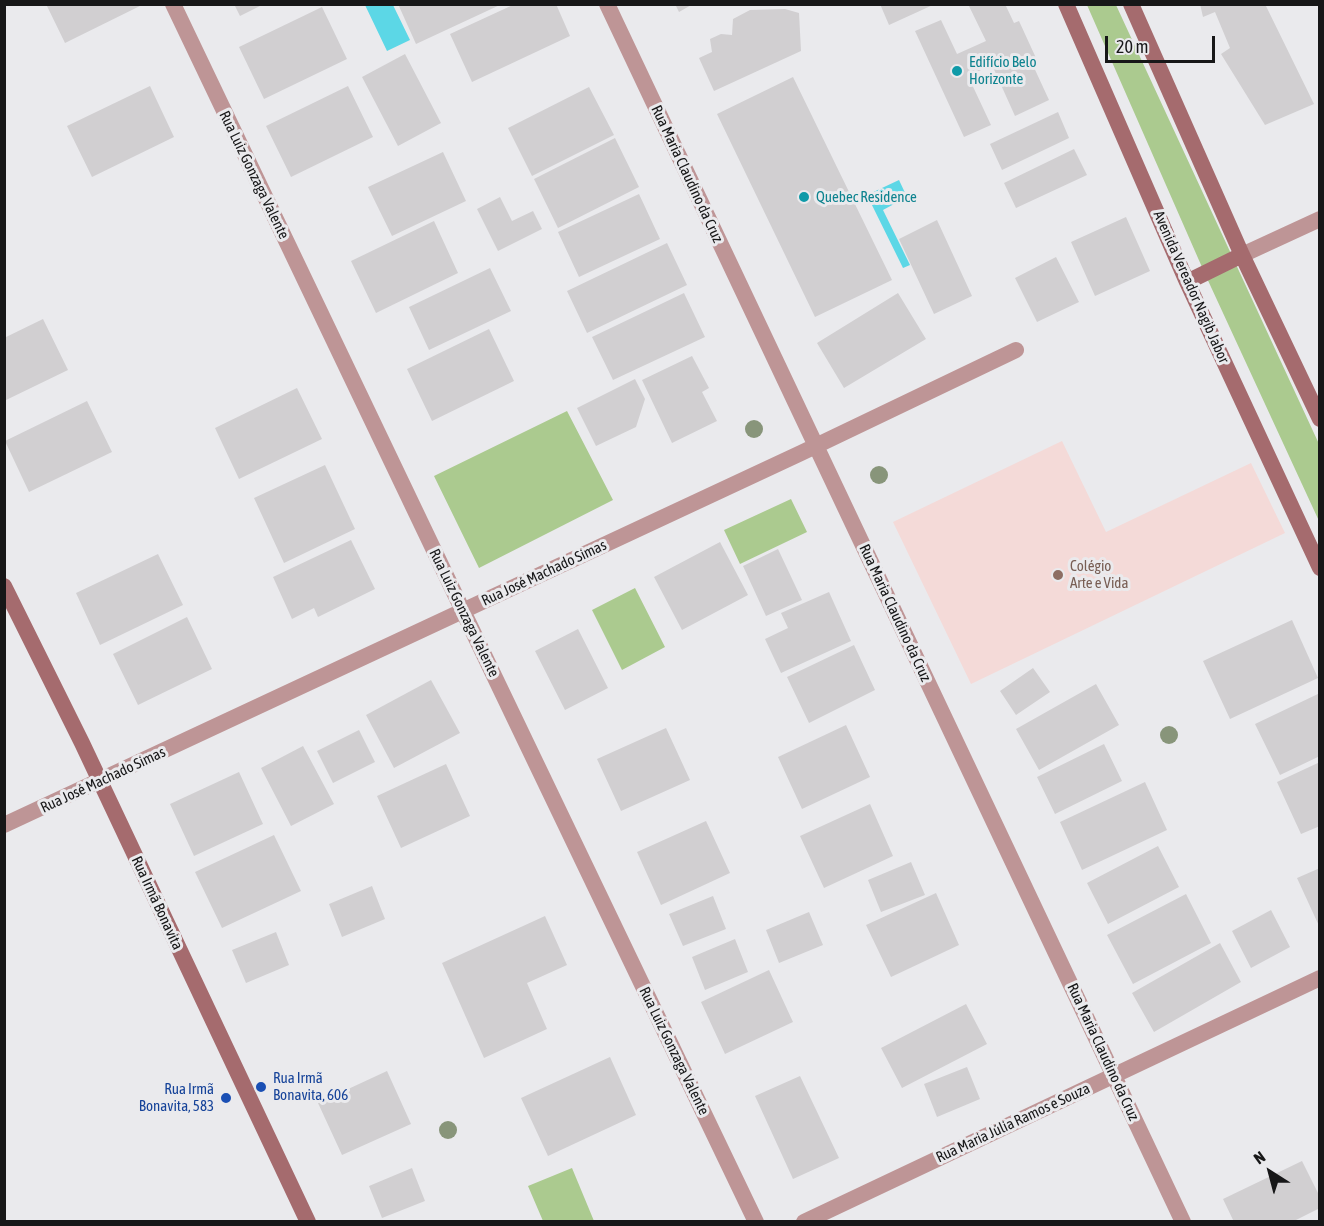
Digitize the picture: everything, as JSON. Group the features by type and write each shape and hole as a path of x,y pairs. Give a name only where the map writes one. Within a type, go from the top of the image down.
{"main road":[{"name":"Avenida Vereador Nagib Jabor","path":"1066,4 1187,282 1320,568"},
{"path":"1131,4 1242,255 1320,419"},
{"path":"1187,282 1242,255"},
{"name":"Rua Irmã Bonavita","path":"4,586 100,782 308,1221"}],"street":[{"name":"Rua Luiz Gonzaga Valente","path":"173,4 756,1221"},
{"name":"Rua Maria Claudino da Cruz","path":"607,4 1183,1221"},
{"path":"1242,255 1320,219"},
{"name":"Rua José Machado Simas","path":"4,825 816,446 1016,350"},
{"name":"Rua Maria Júlia Ramos e Souza","path":"804,1221 1320,978"}],"shaded area":[{"name":"Colégio Arte e Vida","path":"1062,441 1106,532 1251,463 1285,533 971,684 893,522"}],"green space":[{"path":"1087,5 1116,5 1319,444 1319,521 1205,274"},
{"path":"567,411 613,500 479,568 434,476"},
{"path":"791,499 807,532 740,564 724,530"},
{"path":"635,588 665,647 622,670 592,610"},
{"path":"572,1168 594,1221 543,1221 528,1186"}],"water":[{"path":"365,5 393,5 410,40 387,51"},
{"path":"899,180 907,197 883,210 910,265 903,268 867,195"}],"building":[{"path":"46,4 144,4 65,43"},
{"path":"234,4 264,4 240,16"},
{"path":"398,4 502,4 416,44"},
{"path":"515,4 556,4 570,36 472,82 450,34"},
{"path":"675,4 693,4 679,12"},
{"path":"880,4 935,4 889,25"},
{"name":"Edifício Belo Horizonte","path":"968,4 1005,4 1014,23 1019,21 1036,58 1031,61 1049,100 1015,116 992,65 968,76 991,125 964,137 915,31 941,20 957,54 986,41"},
{"path":"1200,4 1265,4 1314,104 1265,125 1221,54 1230,48 1215,12 1203,17"},
{"path":"322,7 347,59 264,99 239,47"},
{"path":"785,9 799,13 801,51 714,91 699,58 712,52 710,39 721,34 732,35 733,19 750,10"},
{"path":"405,54 441,123 398,146 362,77"},
{"name":"Quebec Residence","path":"793,77 892,280 815,317 717,114"},
{"path":"150,86 174,137 92,177 67,126"},
{"path":"348,86 373,137 291,177 266,126"},
{"path":"589,87 614,135 532,176 508,128"},
{"path":"1058,112 1069,138 1002,170 990,144"},
{"path":"615,138 639,187 558,228 534,179"},
{"path":"1074,149 1087,175 1016,208 1004,183"},
{"path":"443,152 466,201 392,236 368,187"},
{"path":"639,194 660,239 579,277 558,232"},
{"path":"500,197 512,221 533,211 542,229 498,251 477,209"},
{"path":"1126,217 1150,271 1095,296 1071,242"},
{"path":"937,220 972,296 934,314 899,239"},
{"path":"434,221 458,273 376,313 351,261"},
{"path":"667,243 687,285 587,333 567,291"},
{"path":"1056,257 1079,302 1037,322 1015,278"},
{"path":"490,268 511,311 429,350 409,307"},
{"path":"684,293 705,337 613,380 592,337"},
{"path":"898,293 926,339 844,388 817,343"},
{"path":"43,319 68,370 4,401 4,338"},
{"path":"489,329 514,381 432,421 407,369"},
{"path":"692,356 709,388 702,392 717,421 672,443 642,380"},
{"path":"635,379 645,399 636,427 596,446 577,408"},
{"path":"297,388 322,439 239,479 215,428"},
{"path":"87,401 112,452 29,492 5,441"},
{"path":"325,465 355,529 284,563 254,498"},
{"path":"351,540 375,589 318,617 314,608 292,619 273,577"},
{"path":"720,542 748,595 682,630 654,577"},
{"path":"778,549 802,600 766,616 743,566"},
{"path":"158,554 183,605 100,645 76,593"},
{"path":"829,592 851,641 781,673 765,639 788,628 781,613"},
{"path":"187,617 212,669 138,705 113,654"},
{"path":"1292,620 1318,678 1230,719 1203,661"},
{"path":"578,629 608,688 565,710 535,651"},
{"path":"854,645 875,690 809,723 787,677"},
{"path":"1033,668 1050,692 1016,715 1000,691"},
{"path":"431,680 460,733 394,768 366,715"},
{"path":"1096,684 1119,725 1039,770 1016,729"},
{"path":"1320,693 1320,756 1280,775 1255,724"},
{"path":"846,725 870,777 802,809 778,757"},
{"path":"666,728 690,780 621,811 597,759"},
{"path":"359,730 375,762 333,783 317,751"},
{"path":"1104,744 1122,781 1055,814 1037,777"},
{"path":"303,746 334,804 291,826 261,768"},
{"path":"1320,762 1320,826 1301,834 1277,782"},
{"path":"446,764 470,816 401,848 377,796"},
{"path":"239,772 263,824 194,856 170,804"},
{"path":"1145,782 1167,830 1082,870 1060,822"},
{"path":"870,804 893,856 824,888 800,836"},
{"path":"706,821 730,873 661,905 637,852"},
{"path":"274,835 301,891 222,928 195,872"},
{"path":"1158,846 1179,887 1108,924 1087,883"},
{"path":"911,862 925,895 881,912 868,880"},
{"path":"1320,868 1320,928 1297,878"},
{"path":"372,886 385,919 342,937 329,904"},
{"path":"936,893 959,945 891,977 866,925"},
{"path":"1186,894 1211,943 1133,984 1107,935"},
{"path":"713,896 726,929 683,946 669,914"},
{"path":"1271,910 1290,947 1251,968 1232,931"},
{"path":"809,912 823,945 779,963 766,930"},
{"path":"545,916 567,965 527,983 547,1029 484,1058 442,963"},
{"path":"276,932 289,965 246,983 232,950"},
{"path":"735,939 748,972 705,990 692,957"},
{"path":"1220,943 1241,982 1154,1032 1132,993"},
{"path":"769,970 793,1022 725,1054 701,1002"},
{"path":"966,1004 987,1044 902,1088 881,1048"},
{"path":"610,1057 636,1115 548,1156 521,1098"},
{"path":"967,1067 980,1099 937,1117 924,1084"},
{"path":"387,1071 411,1124 342,1155 318,1103"},
{"path":"800,1076 839,1158 793,1179 755,1096"},
{"path":"1302,1161 1320,1197 1320,1208 1292,1222 1234,1222 1223,1199"},
{"path":"412,1168 425,1201 382,1218 369,1186"}],"place":[{"name":"Edifício Belo Horizonte","path":"957,71"},
{"name":"Quebec Residence","path":"804,197"},
{"name":"Colégio Arte e Vida","path":"1058,575"},
{"name":"Rua Irmã Bonavita, 606","path":"261,1087"},
{"name":"Rua Irmã Bonavita, 583","path":"226,1098"}]}
